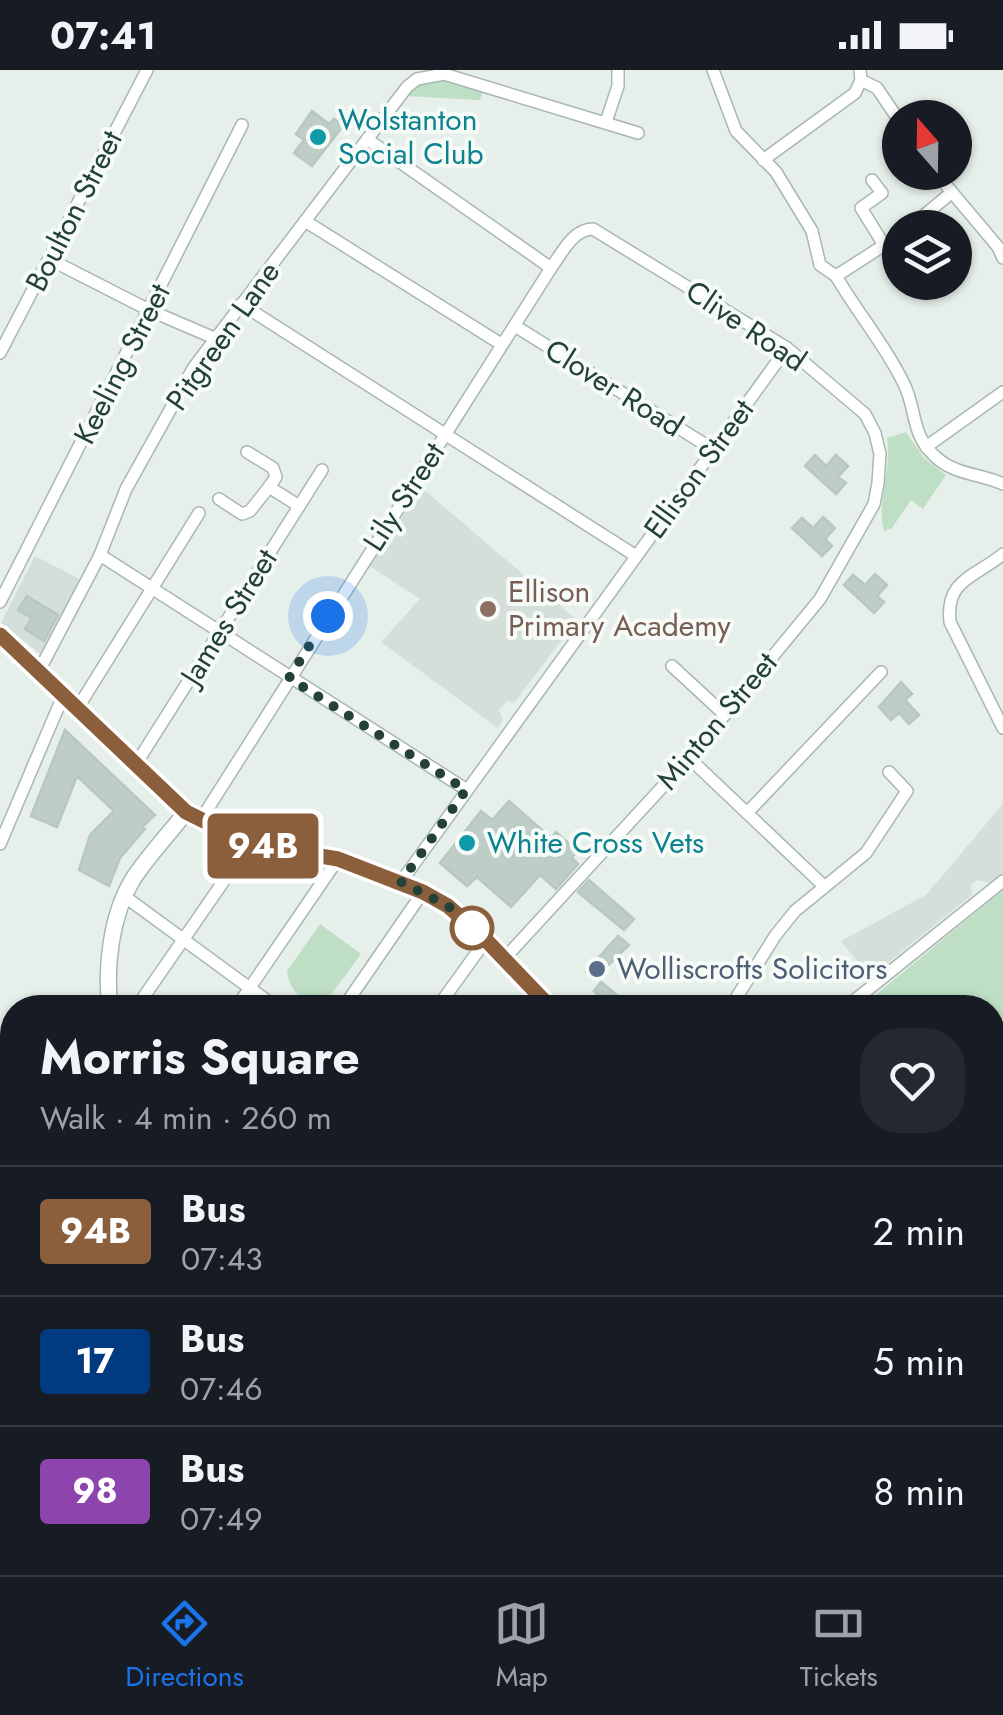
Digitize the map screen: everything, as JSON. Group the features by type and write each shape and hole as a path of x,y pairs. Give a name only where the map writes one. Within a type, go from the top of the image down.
{"main road":[{"path":"0,635 193,816 250,844 338,859 423,892 448,906 486,940 531,995"},
{"path":"110,995 110,952 124,896 134,878 193,816"}],"street":[{"name":"Boulton Street","path":"0,353 147,70"},
{"path":"618,70 618,86 606,122 638,133"},
{"path":"713,70 736,131 776,172 812,231 820,264 836,276 905,385 915,428 926,446 939,460 960,472 1003,484"},
{"name":"Pitgreen Lane","path":"40,671 100,555 126,490 214,338 407,87 417,79 444,74 606,122"},
{"path":"763,160 855,93 861,75 884,100"},
{"name":"Keeling Street","path":"0,602 242,125"},
{"path":"367,140 551,268"},
{"path":"872,180 882,193 860,208 882,241"},
{"path":"949,190 1003,258"},
{"path":"931,210 951,193"},
{"path":"305,221 501,344"},
{"name":"Lily Street","path":"193,816 289,678 551,268 583,229"},
{"name":"Clive Road","path":"583,229 593,229 787,348 865,414 880,454"},
{"path":"836,276 882,245"},
{"path":"49,259 214,338"},
{"path":"241,304 636,556"},
{"name":"Clover Road","path":"515,326 714,450"},
{"name":"Ellison Street","path":"401,882 787,348"},
{"path":"926,446 1003,392"},
{"path":"219,499 242,514 250,511 276,477 273,468 247,452"},
{"name":"Minton Street","path":"504,959 689,758 820,599 874,504 880,454"},
{"name":"James Street","path":"136,764 322,470"},
{"path":"269,486 299,506"},
{"path":"77,708 198,513"},
{"path":"100,555 466,790"},
{"path":"1001,559 962,581 948,606 950,622 1003,728"},
{"path":"672,666 725,714"},
{"path":"747,813 881,672"},
{"path":"0,844 63,696"},
{"path":"689,758 825,887"},
{"path":"738,995 795,911 866,854 907,791 889,772"},
{"path":"145,995 250,844"},
{"path":"245,995 338,859"},
{"path":"861,995 1003,880"},
{"path":"974,882 983,896"},
{"path":"352,995 423,892"},
{"path":"124,896 259,995"},
{"path":"446,995 486,940"}],"shaded area":[{"name":"Ellison Primary Academy","path":"422,488 577,620 514,703 507,701 499,710 503,720 498,728 381,642 420,599 368,565"},
{"path":"35,556 82,580 42,655 1,623"},
{"path":"1003,804 1003,875 989,883 977,880 971,885 972,895 870,977 841,941 926,895"}],"green space":[{"path":"448,79 483,89 480,100 406,96 426,81"},
{"path":"906,432 924,458 946,475 923,509 911,500 892,528 884,531 887,438"},
{"path":"1003,890 1003,995 876,995"},
{"path":"320,924 361,954 331,995 297,995 287,971"}],"building":[{"name":"Wolstanton Social Club","path":"312,111 329,124 334,119 343,126 312,166 294,153 304,140 296,134"},
{"path":"815,455 826,466 836,455 848,466 838,477 846,483 836,494 805,466"},
{"path":"823,517 835,528 825,539 832,546 822,556 792,528 802,518 813,528"},
{"path":"875,574 887,585 877,596 884,602 874,613 844,585 853,575 865,585"},
{"path":"27,596 58,615 44,641 25,629 32,618 18,610"},
{"path":"901,682 912,694 905,700 919,715 909,724 899,713 891,720 879,707"},
{"path":"65,730 155,815 120,858 109,886 79,870 90,835 114,811 77,776 57,827 31,816"},
{"path":"509,801 551,838 556,832 577,851 572,858 578,864 556,889 540,875 511,907 477,877 467,886 440,863 481,811 492,820"},
{"path":"589,880 634,919 624,930 578,892"},
{"path":"618,936 629,945 594,979 586,972"},
{"path":"601,982 616,995 598,995 594,991"}],"bus line":[{"name":"94B","path":"0,635 186,812 250,844 338,859 423,892 448,906 541,995"}],"place":[{"name":"Wolstanton Social Club","path":"318,137"},
{"name":"Ellison Primary Academy","path":"488,609"},
{"name":"White Cross Vets","path":"467,843"},
{"name":"Wolliscrofts Solicitors","path":"597,969"}],"route":[{"path":"328,616 289,678 466,790 401,882 448,906 472,928"}]}
